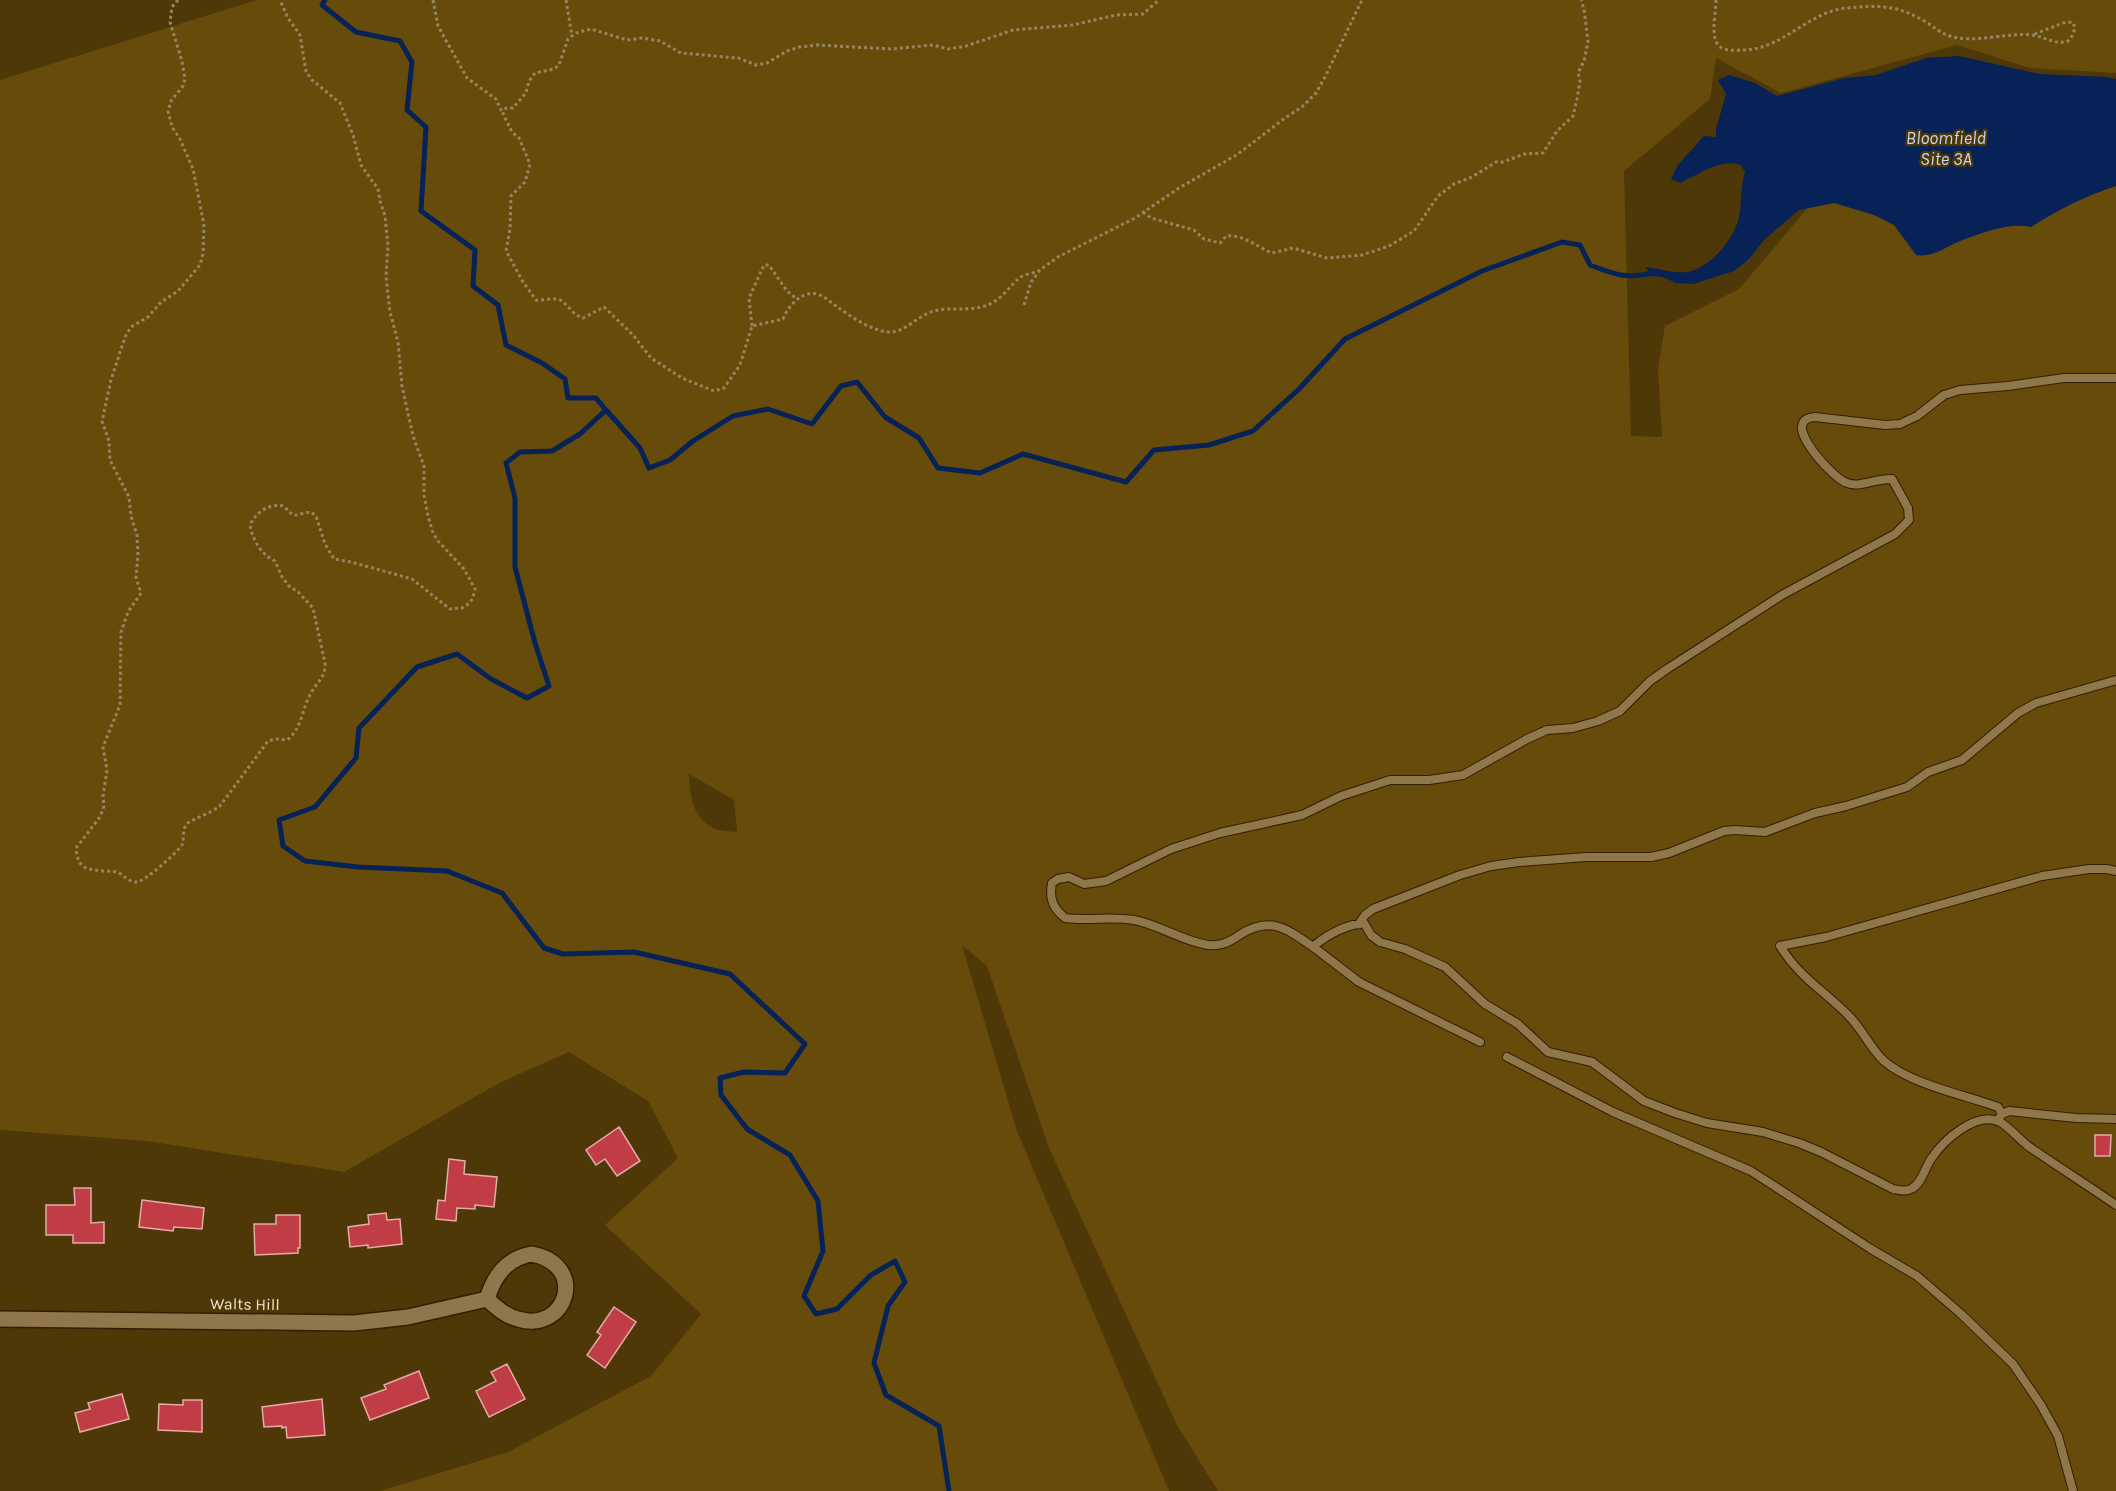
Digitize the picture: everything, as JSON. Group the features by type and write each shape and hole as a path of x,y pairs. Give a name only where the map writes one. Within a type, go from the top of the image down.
{"street":[{"path":"531,1254 544,1256 558,1266 565,1279 566,1293 560,1308 550,1316 535,1321 518,1320 501,1311 487,1299 492,1282 500,1271 509,1262 521,1256 531,1254"},
{"name":"Walts Hill","path":"0,1319 354,1323 408,1317 487,1299"}],"lane":[{"path":"1480,1042 1371,989 1344,973 1316,949 1273,924 1257,926 1219,946 1189,940 1144,922 1065,918 1052,904 1050,892 1052,883 1069,877 1084,884 1106,881 1171,849 1220,833 1302,815 1341,796 1390,780 1429,780 1463,775 1547,730 1573,728 1598,721 1620,711 1650,681 1667,669 1782,595 1895,534 1909,520 1908,508 1892,479 1882,478 1850,485 1828,468 1804,439 1801,430 1806,420 1815,417 1885,425 1900,424 1917,416 1944,395 1960,390 2064,378 2116,378"},
{"path":"1359,924 1373,909 1460,875 1491,866 1586,857 1651,857 1669,853 1724,831 1765,831 1815,813 1907,788 1928,772 1962,760 2018,713 2036,703 2116,680"},
{"path":"2116,871 2107,868 2089,869 2042,876 1826,937 1780,946 1797,970 1848,1015 1870,1045 1895,1069 1998,1107 2000,1118 2026,1144 2116,1205"},
{"path":"1316,949 1315,945 1325,937 1352,925 1364,923 1371,935 1380,942 1405,949 1445,967 1485,1004 1518,1024 1548,1052 1593,1062 1644,1101 1707,1123 1763,1132 1799,1143 1893,1189 1902,1191 1912,1189 1940,1148 1954,1133 1974,1122 2000,1118 2009,1111 2076,1118 2116,1119"},
{"path":"1508,1057 1614,1112 1751,1171 1917,1276 2013,1364 2041,1405 2058,1436 2073,1491"}],"path":[{"path":"178,0 172,7 170,22 185,79 183,86 171,101 168,111 172,127 193,169 205,242 200,265 184,285 161,302 148,317 131,327 125,337 111,380 102,421 109,441 110,459 129,497 131,516 137,534 136,578 141,593 128,612 121,632 120,705 103,747 106,770 104,806 100,817 76,848 80,865 119,873 136,882 142,881 166,863 180,849 188,823 211,813 220,806 268,741 286,740 291,737 304,713 311,693 326,672 326,663 312,608 298,592 289,586 275,561 265,556 260,550 250,525 256,515 274,505 284,506 296,516 311,512 316,516 325,544 334,559 412,579 450,609 462,608 470,603 475,589 459,562 438,542 428,516 424,495 424,466 413,436 402,386 398,342 390,312 386,276 388,246 385,216 378,189 361,165 353,135 340,103 312,80 306,70 300,35 288,18 280,0"},
{"path":"433,0 438,26 467,78 496,99 512,132 519,138 530,164 525,182 511,196 510,230 506,251 536,300 553,298 561,301 575,316 583,318 604,307 614,314 618,322 633,335 651,358 682,378 714,391 724,388 740,365 752,326 749,298 764,265 769,265 787,291 797,299"},
{"path":"567,0 572,36"},
{"path":"503,114 506,108 513,108 526,93 529,81 535,72 554,69 559,65 568,39 584,29 591,28 627,40 642,38 660,41 681,53 738,58 756,65 767,63 787,51 817,45 891,49 933,45 948,49 966,46 1013,30 1073,25 1116,15 1143,14 1159,0"},
{"path":"752,326 783,319 797,299 810,293 817,294 874,328 887,332 894,332 932,311 955,308 971,309 992,303 1021,277 1040,270 1058,257 1143,212 1238,154 1302,107 1316,93 1325,77 1362,0"},
{"path":"1143,212 1151,218 1194,230 1204,239 1220,243 1230,235 1272,253 1293,248 1327,258 1362,255 1389,246 1414,231 1438,196 1454,184 1472,177 1496,162 1503,162 1524,154 1543,153 1557,131 1573,116 1579,87 1578,73 1584,61 1588,42 1581,0"},
{"path":"1716,0 1713,38 1716,44 1723,49 1754,50 1787,36 1827,12 1871,6 1889,6 1903,10 1926,22 1940,33 1953,37 1995,38 2032,35 2072,22 2075,27 2073,35 2067,42 2048,41 2032,35"},
{"path":"1024,305 1031,282 1040,270"}],"shaded area":[{"path":"257,0 2116,0 2116,73 2030,68 1957,45 1781,93 1716,58 1710,99 1624,171 1631,436 1662,437 1658,369 1665,326 1739,289 1829,183 2116,154 2116,1491 1218,1491 1177,1425 1049,1148 987,966 962,945 1017,1131 1169,1491 380,1491 508,1452 651,1376 701,1314 605,1225 678,1158 648,1101 569,1052 499,1083 344,1172 147,1141 0,1130 0,80","holes":["689,774 734,800 737,832 713,828 696,812 691,797"]}],"water":[{"name":"Bloomfield Site 3A","path":"1959,56 2040,74 2116,79 2116,186 2072,204 2031,227 2015,226 1989,231 1929,255 1916,255 1894,225 1874,215 1834,203 1799,210 1764,240 1749,259 1734,271 1693,284 1676,283 1663,277 1653,276 1645,267 1677,272 1695,270 1719,252 1736,227 1745,172 1741,165 1733,163 1718,166 1680,183 1671,179 1678,165 1704,136 1716,137 1716,129 1726,94 1718,80 1729,75 1755,83 1777,96 1844,78 1876,75 1926,58"}],"building":[{"path":"619,1127 640,1161 617,1176 605,1159 596,1165 586,1150"},
{"path":"2095,1135 2111,1135 2110,1156 2095,1156"},
{"path":"449,1159 465,1161 464,1174 497,1177 494,1207 475,1205 475,1209 457,1208 456,1221 436,1219 438,1200 445,1201"},
{"path":"74,1188 91,1188 91,1223 104,1222 104,1243 73,1243 73,1235 46,1235 46,1205 75,1205"},
{"path":"142,1200 204,1208 202,1229 174,1227 173,1231 139,1227"},
{"path":"386,1213 387,1220 400,1219 402,1244 368,1248 368,1245 350,1247 348,1227 369,1224 368,1215"},
{"path":"276,1215 300,1215 298,1253 255,1255 254,1224 276,1224"},
{"path":"614,1307 636,1322 605,1368 587,1355 601,1335 597,1332"},
{"path":"507,1364 525,1399 489,1417 476,1391 496,1381 491,1372"},
{"path":"419,1371 429,1398 370,1420 361,1398 386,1389 384,1385"},
{"path":"122,1394 129,1419 80,1432 75,1413 90,1409 88,1403"},
{"path":"322,1399 325,1435 287,1438 286,1427 264,1427 262,1407"},
{"path":"183,1400 202,1400 202,1432 158,1430 159,1404 183,1405"}],"waterway":[{"path":"325,0 322,5 356,32 400,41 412,62 407,110 426,127 421,211 475,250 473,286 498,305 506,345 542,363 565,379 568,398 596,398 606,410"},
{"path":"949,1491 939,1426 886,1395 874,1363 888,1306 905,1282 895,1261 871,1275 837,1309 816,1314 804,1296 823,1251 818,1201 790,1155 747,1129 721,1095 720,1078 744,1072 785,1073 805,1044 730,974 634,952 563,954 544,948 502,893 447,871 358,867 305,861 283,846 279,820 315,807 356,758 359,728 417,667 457,654 491,679 527,698 549,686 515,567 515,498 506,463 520,452 552,451 580,434 606,410 640,448 649,468 670,460 693,441 733,416 768,409 812,424 841,386 857,382 885,417 919,438 938,468 980,473 1023,454 1126,482 1154,450 1209,445 1253,431 1299,389 1345,339 1482,271 1562,242 1580,245 1590,265 1608,272 1630,276 1658,272"}]}
